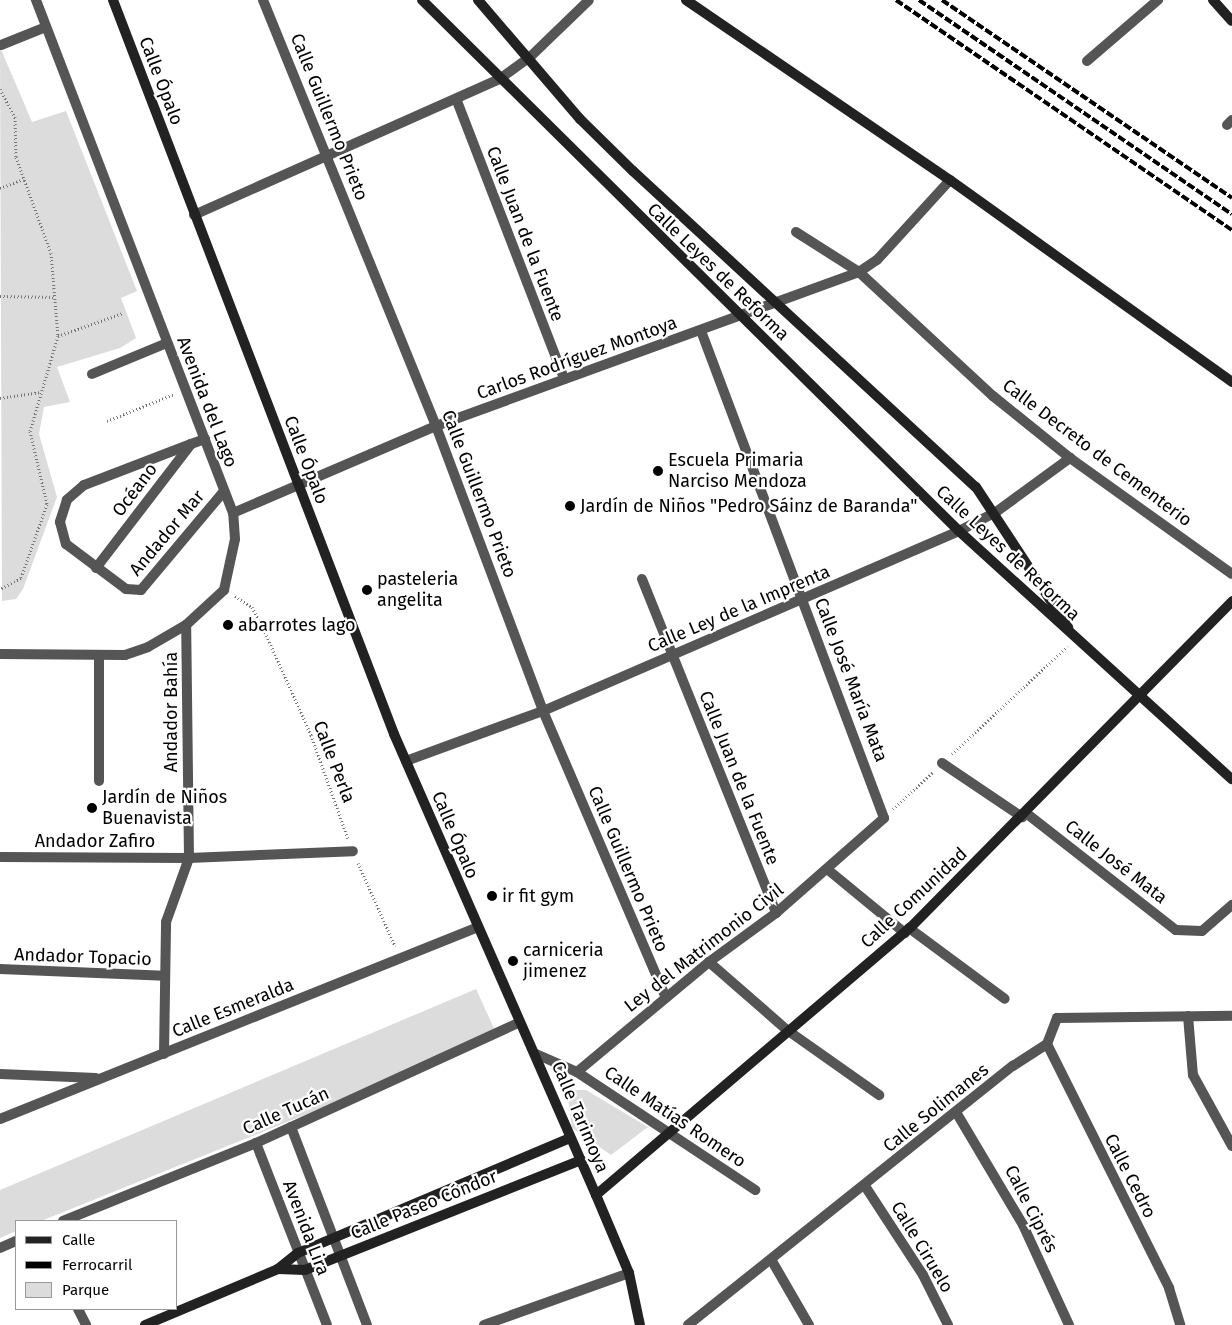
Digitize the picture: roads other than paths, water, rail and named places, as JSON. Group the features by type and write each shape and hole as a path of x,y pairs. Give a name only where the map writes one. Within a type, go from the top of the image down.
{"street":[{"name":"Avenida del Lago","path":"36,0 233,513 233,558 224,590 186,625"},
{"name":"Calle Ópalo","path":"113,0 194,215 406,761 478,927"},
{"name":"Calle Guillermo Prieto","path":"264,0 436,426 543,711 666,998"},
{"name":"Calle Leyes de Reforma","path":"422,0 738,315 959,530 1076,639"},
{"name":"Calle Leyes de Reforma","path":"478,0 580,119 774,303 944,456 996,512 1076,639"},
{"path":"194,215 457,101 501,78 529,58 589,0"},
{"path":"686,0 950,180 1232,382"},
{"path":"1087,62 1158,0"},
{"path":"1213,0 1232,21"},
{"path":"1,45 46,27"},
{"name":"Calle Juan de la Fuente","path":"457,101 564,379"},
{"name":"Carlos Rodríguez Montoya","path":"233,513 436,426 859,272 877,260 950,180"},
{"name":"Calle Decreto de Cementerio","path":"796,232 859,272 993,396 1070,458 1232,574"},
{"name":"Calle José María Mata","path":"701,331 884,818"},
{"path":"92,374 167,343"},
{"path":"96,568 60,536 68,500 84,485 112,472 205,439"},
{"name":"Océano","path":"96,568 191,444"},
{"name":"Calle Ley de la Imprenta","path":"406,761 543,711 804,601 996,512 1070,458"},
{"name":"Andador Mar","path":"96,568 132,593 141,590 224,491"},
{"name":"Calle Juan de la Fuente","path":"642,579 776,913"},
{"name":"Calle Comunidad","path":"596,1194 787,1030 907,931 1024,815 1232,601"},
{"path":"0,654 125,655 148,647 186,625"},
{"name":"Andador Bahía","path":"186,625 189,858"},
{"path":"1076,639 1232,778"},
{"path":"99,656 99,781"},
{"path":"942,763 1024,815"},
{"name":"Calle José Mata","path":"1024,815 1176,930 1188,933 1214,924 1232,905"},
{"name":"Ley del Matrimonio Civil","path":"577,1072 709,962 776,913 884,818"},
{"name":"Andador Zafiro","path":"0,858 189,858 353,851"},
{"path":"164,1054 166,922 189,858"},
{"path":"827,869 907,931 1006,999"},
{"name":"Calle Esmeralda","path":"0,1119 478,927"},
{"name":"Calle Tarimoya","path":"478,927 536,1054 570,1138 629,1273 640,1325"},
{"path":"709,962 787,1030 879,1095"},
{"name":"Andador Topacio","path":"0,969 164,976"},
{"path":"1188,1016 1193,1075 1232,1146"},
{"path":"1047,1044 1057,1018 1232,1016"},
{"name":"Calle Tucán","path":"65,1220 256,1143 520,1022"},
{"name":"Calle Solimanes","path":"688,1325 772,1261 956,1112 1047,1044"},
{"name":"Calle Cedro","path":"1047,1044 1169,1288 1180,1325"},
{"path":"536,1054 577,1072"},
{"name":"Calle Matías Romero","path":"577,1072 755,1190"},
{"path":"0,1074 102,1078"},
{"name":"Calle Ciprés","path":"956,1112 1022,1225 1069,1325"},
{"name":"Avenida Lira","path":"291,1127 367,1325"},
{"name":"Calle Paseo Cóndor","path":"145,1325 278,1269 298,1253 570,1138"},
{"name":"Avenida Lira","path":"256,1143 327,1325"},
{"name":"Calle Paseo Cóndor","path":"278,1269 305,1270 581,1160"},
{"name":"Calle Ciruelo","path":"865,1186 923,1275 948,1325"},
{"path":"0,1248 15,1241"},
{"path":"772,1261 809,1325"},
{"path":"484,1325 629,1273"},
{"path":"78,1310 86,1325"}],"railway":[{"path":"896,0 1232,230"},
{"path":"919,0 1232,214"},
{"path":"942,0 1232,198"}],"place":[{"name":"Escuela Primaria Narciso Mendoza","path":"658,471"},
{"name":"Jardín de Niños \"Pedro Sáinz de Baranda\"","path":"570,506"},
{"name":"pasteleria angelita","path":"367,590"},
{"name":"abarrotes lago","path":"228,625"},
{"name":"Jardín de Niños Buenavista","path":"92,808"},
{"name":"ir fit gym","path":"492,896"},
{"name":"carniceria jimenez","path":"513,961"}]}
